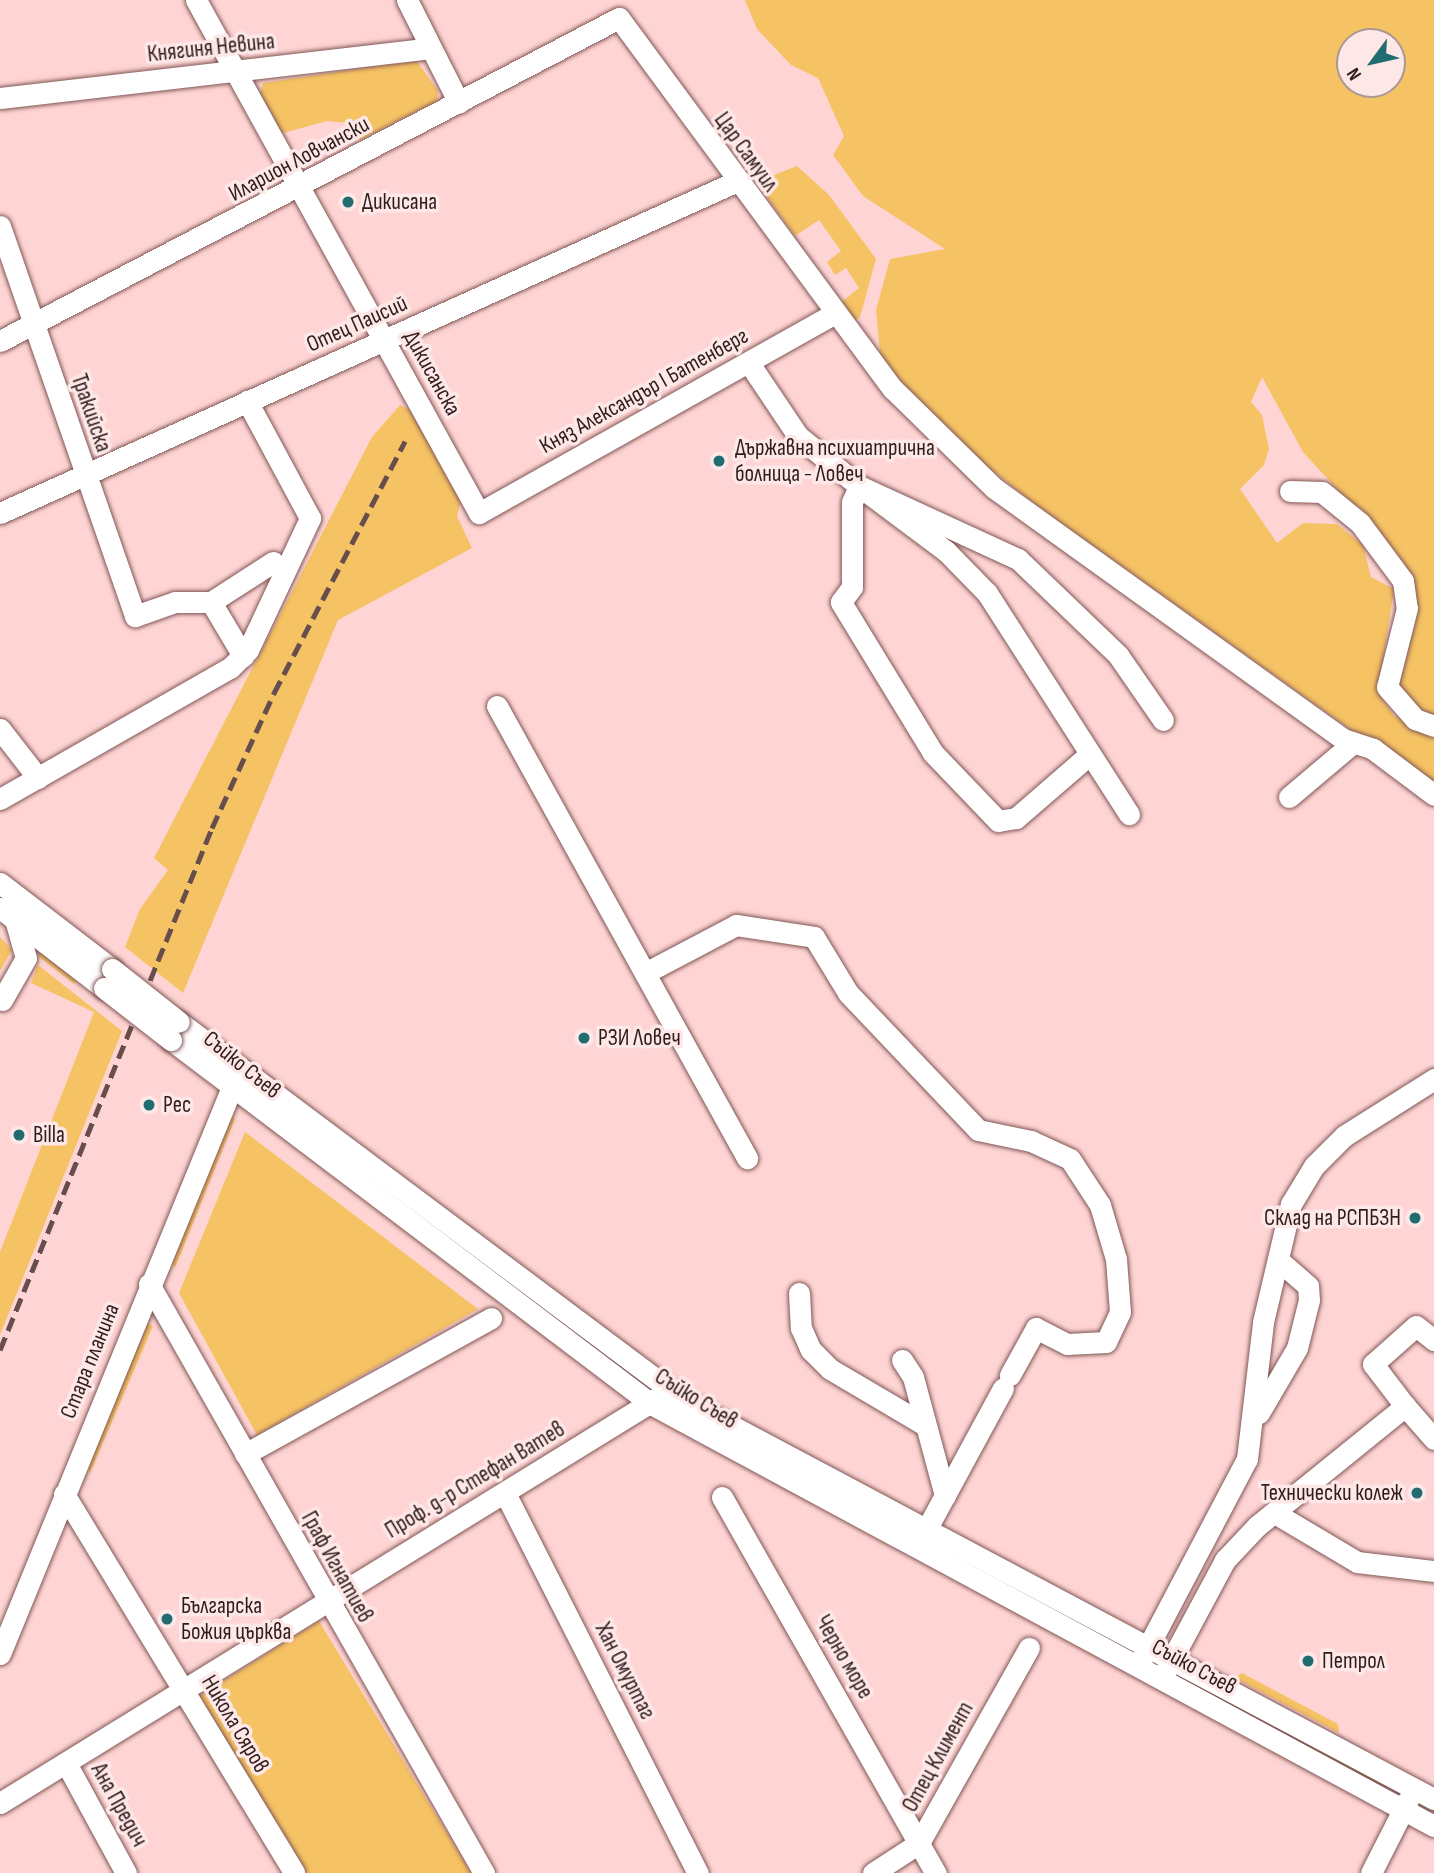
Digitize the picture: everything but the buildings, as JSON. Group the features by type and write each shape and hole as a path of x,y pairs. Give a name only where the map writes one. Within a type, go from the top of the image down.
{"street":[{"path":"407,0 459,103"},
{"name":"Дикисанска","path":"197,1 479,513"},
{"name":"Иларион Ловчански","path":"0,341 34,328 619,18"},
{"name":"Цар Самуил","path":"619,18 735,182 834,314 894,389 994,488 1353,743 1373,750 1434,795"},
{"name":"Княгиня Невина","path":"0,98 429,48"},
{"name":"Отец Паисий","path":"0,513 735,182"},
{"name":"Тракийска","path":"0,226 135,616 175,602 211,601"},
{"name":"Княз Александър I Батенберг","path":"479,513 834,314"},
{"path":"748,363 798,436 946,551 987,593 1129,814"},
{"path":"0,799 243,656 308,533 310,518 247,401"},
{"path":"859,486 1018,559 1118,655 1163,720"},
{"path":"859,486 852,502 852,587 841,602 933,753 998,821 1016,818 1090,754"},
{"path":"1290,491 1322,492 1360,523 1403,581 1407,608 1387,687 1415,719 1434,726"},
{"path":"243,656 211,601 273,562"},
{"path":"497,706 747,1158"},
{"path":"0,729 38,778"},
{"path":"1289,797 1353,743"},
{"name":"Съйко Съев","path":"0,883 108,979 234,1080 653,1405 915,1550 1138,1666 1434,1826"},
{"path":"2,1000 26,958 8,914"},
{"name":"Съйко Съев","path":"8,914 108,979"},
{"path":"645,973 736,925 814,937 848,993 978,1130 1031,1141 1070,1159 1100,1205 1116,1259 1120,1312 1106,1342 1067,1343 1036,1328 915,1550"},
{"path":"1138,1666 1247,1460 1254,1421 1263,1322 1291,1204 1314,1166 1344,1136 1434,1079"},
{"name":"Съйко Съев","path":"234,1080 665,1387 926,1531 1149,1645 1434,1799"},
{"name":"Стара планина","path":"0,1654 234,1080"},
{"path":"1254,1421 1297,1348 1309,1300 1308,1286 1278,1260"},
{"name":"Граф Игнатиев","path":"149,1284 324,1600 484,1873"},
{"path":"799,1293 801,1328 811,1350 830,1369 925,1425"},
{"path":"245,1454 491,1318"},
{"path":"1434,1340 1416,1326 1373,1364 1434,1439"},
{"path":"902,1360 925,1425 944,1496"},
{"path":"653,1405 665,1387"},
{"name":"Проф. д-р Стефан Ватев","path":"183,1689 324,1600 653,1405"},
{"path":"1161,1679 1232,1550 1278,1515 1405,1406"},
{"name":"Хан Омуртаг","path":"505,1493 698,1873"},
{"name":"Никола Сяров","path":"64,1494 294,1873"},
{"name":"Черно море","path":"722,1497 936,1873"},
{"path":"1278,1515 1357,1562 1434,1571"},
{"name":"Отец Климент","path":"873,1873 919,1843 1029,1648"},
{"path":"0,1803 183,1689"},
{"name":"Ана Предич","path":"66,1763 126,1873"},
{"path":"1371,1873 1413,1788"}],"shaded area":[{"path":"745,0 1434,0 1434,719 1422,716 1396,688 1415,607 1355,509 1303,452 1262,377 1251,402 1262,415 1269,449 1264,465 1240,489 1277,543 1303,523 1337,524 1363,545 1371,577 1394,589 1378,693 1394,716 1434,736 1434,789 1040,508 980,461 881,364 876,310 890,259 945,249 863,196 833,155 844,136 818,78 791,65 757,29"},
{"path":"416,60 438,91 437,101 360,140 349,123 327,121 280,134 259,96 263,83"},
{"path":"797,166 829,195 876,259 860,317 852,322 840,303 859,288 846,268 835,275 827,262 841,251 819,220 795,236 756,182"},
{"path":"400,405 414,412 461,501 457,516 472,548 338,620 183,993 125,947 140,909 168,870 154,858 372,437"},
{"path":"0,937 12,950 0,971"},
{"path":"39,951 77,981 74,984 39,957"},
{"path":"38,965 122,1031 0,1335 0,1252 94,1012 31,983"},
{"path":"229,1114 235,1119 175,1268 171,1261"},
{"path":"245,1132 478,1309 257,1435 179,1293"},
{"path":"146,1323 153,1326 90,1473 88,1467"},
{"path":"319,1621 471,1873 306,1873 199,1696"},
{"path":"1242,1673 1338,1724 1339,1733 1235,1678"},
{"path":"1225,1699 1384,1785 1385,1788 1222,1702"}],"railway":[{"path":"0,1350 212,828 274,693 405,441"}],"place":[{"name":"Дикисана","path":"348,202"},
{"name":"Държавна психиатрична болница - Ловеч","path":"719,461"},
{"name":"РЗИ Ловеч","path":"584,1038"},
{"name":"Рес","path":"149,1105"},
{"name":"Billa","path":"19,1135"},
{"name":"Склад на РСПБЗН","path":"1415,1218"},
{"name":"Технически колеж","path":"1417,1493"},
{"name":"Българска Божия църква","path":"167,1619"},
{"name":"Петрол","path":"1308,1661"}]}
